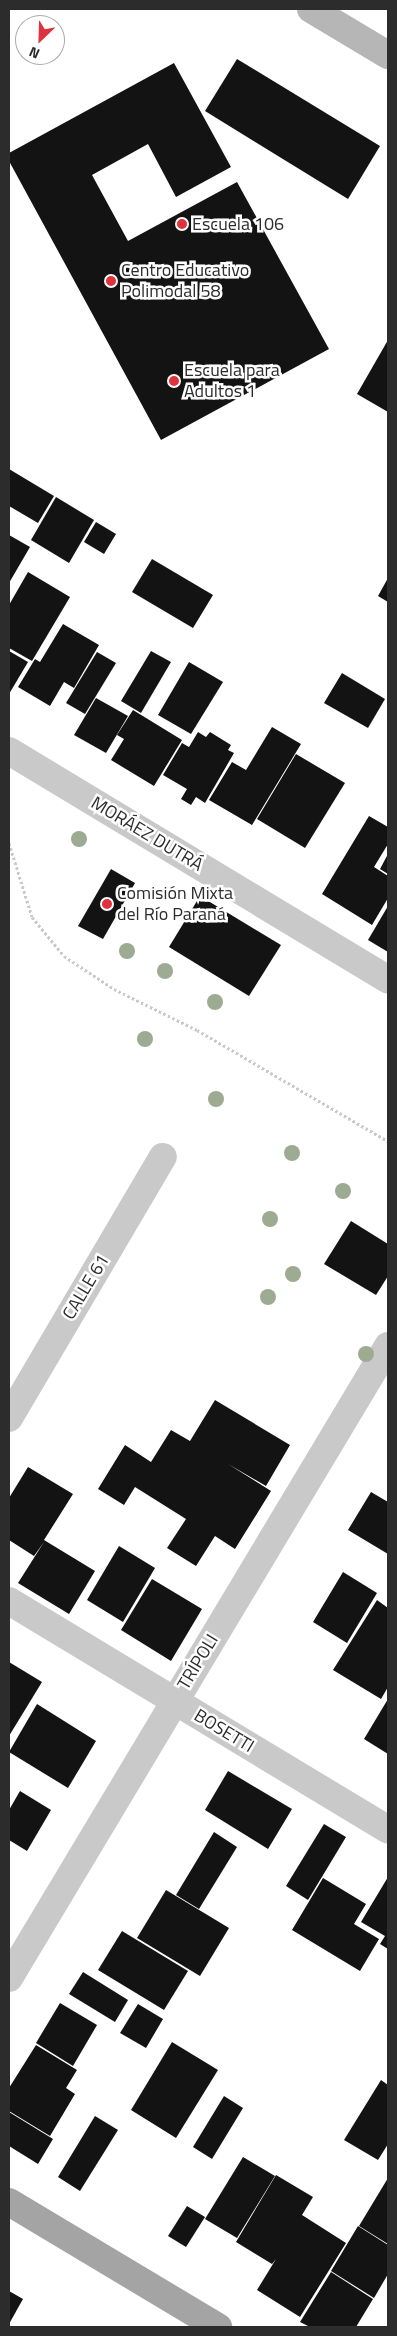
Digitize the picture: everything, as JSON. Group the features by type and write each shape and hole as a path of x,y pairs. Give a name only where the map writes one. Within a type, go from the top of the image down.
{"main road":[{"path":"311,9 388,55"},
{"path":"9,2202 218,2327"}],"street":[{"name":"MORÁEZ DUTRÁ","path":"9,751 388,980"},
{"name":"CALLE 61","path":"9,1418 163,1157"},
{"name":"TRÍPOLI","path":"9,1978 388,1346"},
{"name":"BOSETTI","path":"9,1601 388,1830"}],"path":[{"path":"9,843 32,916 64,956 114,989 197,1030 388,1141"}],"building":[{"path":"237,59 380,146 348,199 205,111"},
{"path":"174,63 231,167 176,197 148,144 92,175 128,241 237,182 329,349 161,440 9,161 9,153"},
{"path":"388,340 388,412 357,394"},
{"path":"9,469 54,496 38,523 9,506"},
{"path":"56,497 94,520 69,563 31,540"},
{"path":"96,522 116,534 104,554 84,542"},
{"path":"9,535 30,547 9,583"},
{"path":"152,559 213,595 193,628 132,592"},
{"path":"28,572 70,597 32,661 9,648 9,605"},
{"path":"388,578 388,602 378,596"},
{"path":"63,624 99,645 74,688 64,682 50,706 18,687 35,659 40,662"},
{"path":"9,651 28,662 9,694"},
{"path":"151,651 171,662 141,713 121,701"},
{"path":"97,652 116,663 85,714 66,703"},
{"path":"189,662 223,682 191,734 158,715"},
{"path":"342,673 385,699 368,728 324,703"},
{"path":"96,698 128,716 106,753 74,735"},
{"path":"133,710 182,740 154,786 111,760 124,739 117,735"},
{"path":"272,727 301,744 252,825 209,800 232,762 246,770"},
{"path":"198,732 206,737 210,732 231,745 228,750 234,753 205,803 196,797 191,805 181,799 187,789 163,775 182,743 189,747"},
{"path":"296,754 345,783 305,848 257,819"},
{"path":"369,816 388,827 388,844 374,867 388,876 388,898 372,925 322,894"},
{"path":"388,854 388,874 380,869"},
{"name":"Comisión Mixta del Río Paraná","path":"111,869 135,883 103,939 78,926"},
{"path":"200,896 281,945 249,996 169,947"},
{"path":"388,906 388,952 368,940"},
{"path":"351,1221 388,1244 388,1276 376,1295 324,1264"},
{"path":"215,1400 290,1445 266,1486 228,1464 271,1491 235,1549 215,1536 196,1566 167,1548 186,1519 135,1487 124,1505 98,1489 125,1445 151,1462 171,1430 190,1441"},
{"path":"28,1467 73,1494 44,1540 95,1571 69,1614 18,1583 44,1542 34,1556 9,1540 9,1498"},
{"path":"371,1492 388,1502 388,1554 348,1530"},
{"path":"119,1546 155,1568 123,1622 87,1600"},
{"path":"343,1572 377,1593 347,1643 313,1622"},
{"path":"152,1579 202,1609 171,1661 121,1630"},
{"path":"377,1600 388,1608 388,1687 381,1699 333,1670"},
{"path":"9,1662 42,1682 9,1736"},
{"path":"388,1699 388,1754 364,1739"},
{"path":"37,1704 96,1741 68,1788 9,1752"},
{"path":"228,1771 292,1809 268,1849 205,1810"},
{"path":"20,1791 51,1810 27,1851 9,1840 9,1810"},
{"path":"324,1824 346,1837 308,1900 286,1886"},
{"path":"214,1832 237,1847 199,1909 176,1895"},
{"path":"388,1877 388,1949 380,1944 385,1936 361,1922"},
{"path":"323,1878 366,1904 354,1924 379,1939 360,1971 292,1930"},
{"path":"166,1890 229,1928 200,1976 137,1938"},
{"path":"122,1931 188,1971 164,2010 98,1970"},
{"path":"83,1972 128,2000 115,2022 69,1994"},
{"path":"60,2003 97,2025 73,2066 36,2043"},
{"path":"138,2004 163,2019 146,2048 120,2033"},
{"path":"172,2042 218,2070 176,2138 131,2110"},
{"path":"36,2045 77,2070 66,2088 75,2094 50,2136 9,2111 9,2088"},
{"path":"381,2080 388,2085 388,2144 378,2160 344,2140"},
{"path":"224,2096 243,2108 212,2159 193,2147"},
{"path":"9,2112 53,2139 38,2164 9,2146"},
{"path":"95,2116 118,2130 80,2191 58,2177"},
{"path":"243,2157 275,2176 237,2238 205,2219"},
{"path":"276,2175 313,2197 302,2215 346,2243 300,2317 257,2290 276,2259 272,2264 236,2242"},
{"path":"388,2178 388,2244 359,2226"},
{"path":"187,2206 205,2217 186,2247 168,2236"},
{"path":"358,2226 388,2245 388,2274 374,2298 331,2271"},
{"path":"331,2272 373,2299 356,2327 310,2327 300,2322"},
{"path":"9,2291 23,2299 9,2324"}],"place":[{"name":"Escuela 106","path":"182,224"},
{"name":"Centro Educativo Polimodal 58","path":"111,281"},
{"name":"Escuela para Adultos 1","path":"174,381"},
{"name":"Comisión Mixta del Río Paraná","path":"107,904"}]}
